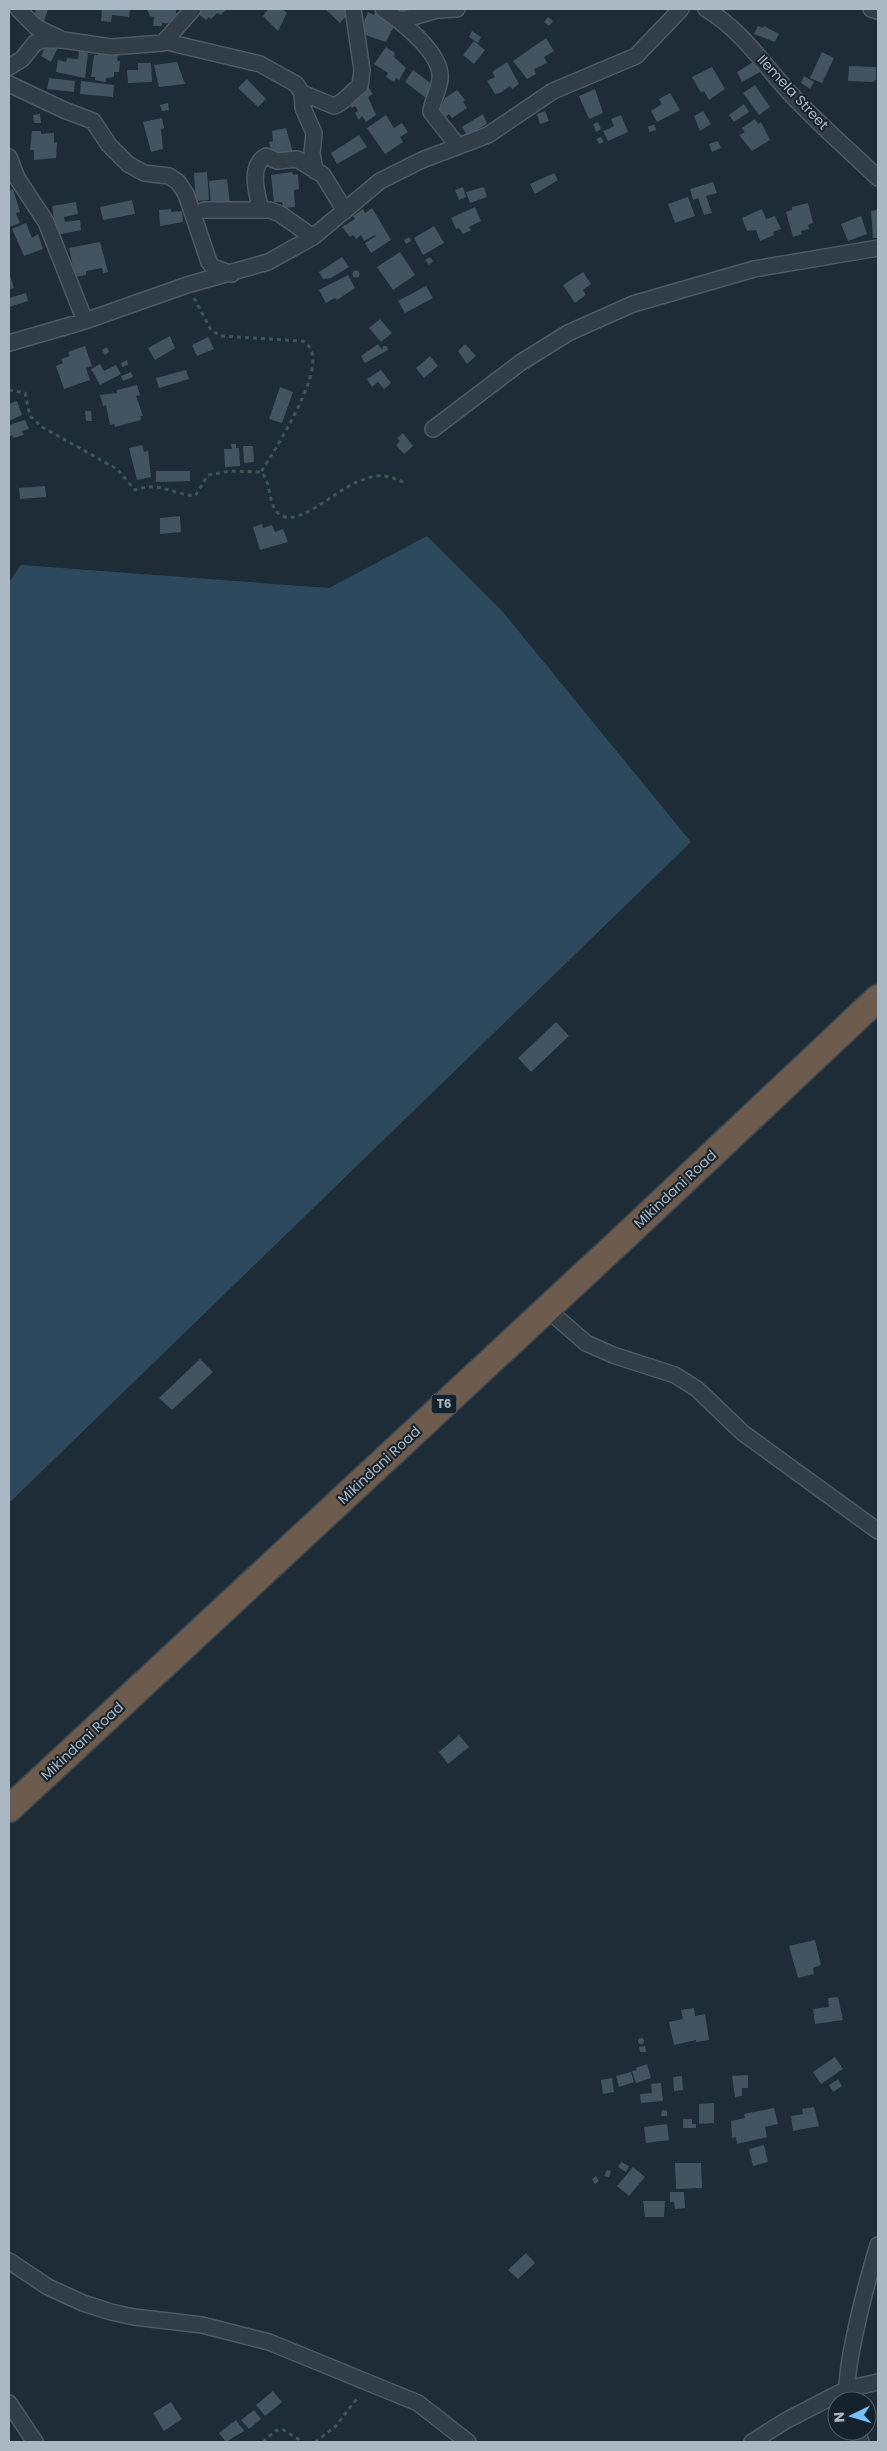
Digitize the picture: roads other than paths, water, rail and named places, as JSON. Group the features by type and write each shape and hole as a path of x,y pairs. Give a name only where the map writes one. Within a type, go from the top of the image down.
{"highway":[{"name":"Mikindani Road","path":"9,1808 547,1309 878,998"}],"street":[{"path":"18,9 36,27 63,40"},
{"path":"167,42 193,9"},
{"path":"9,67 22,59 35,42 43,40 63,40 111,47 149,46 167,42 260,64 291,80 302,93 334,106 340,104 349,93 360,86 362,70 353,9"},
{"path":"383,9 398,19 437,59 441,76 438,93 431,112 458,146"},
{"path":"398,19 406,20 436,10 457,9"},
{"path":"9,343 84,321 187,284 232,274 268,262 313,237 380,180 422,160 488,134 554,91 636,56 681,9"},
{"name":"Ilemela Street","path":"706,9 726,22 759,55 788,91 878,178"},
{"path":"871,9 878,11"},
{"path":"9,84 64,110 93,120 109,146 128,164 144,172 169,176 178,182 186,194 209,262 213,267 232,274"},
{"path":"302,93 303,108 314,133 312,153 315,171"},
{"path":"261,210 255,174 263,157 266,156 277,162 297,158 323,175 329,181 345,211"},
{"path":"9,157 17,178 46,222 84,321"},
{"path":"204,210 261,210 280,214 313,237"},
{"path":"433,429 520,363 568,333 633,304 754,268 878,248"},
{"path":"547,1309 586,1343 675,1376 697,1389 743,1433 878,1531"},
{"path":"848,2391 853,2350 869,2275 878,2245"},
{"path":"9,2262 48,2287 83,2303 134,2317 202,2325 269,2342 418,2403 468,2442"},
{"path":"857,2391 878,2382"},
{"path":"9,2403 35,2442"},
{"path":"752,2442 787,2420 827,2404"}],"water":[{"path":"427,536 502,611 691,842 9,1503 9,582 21,565 329,588"}]}
